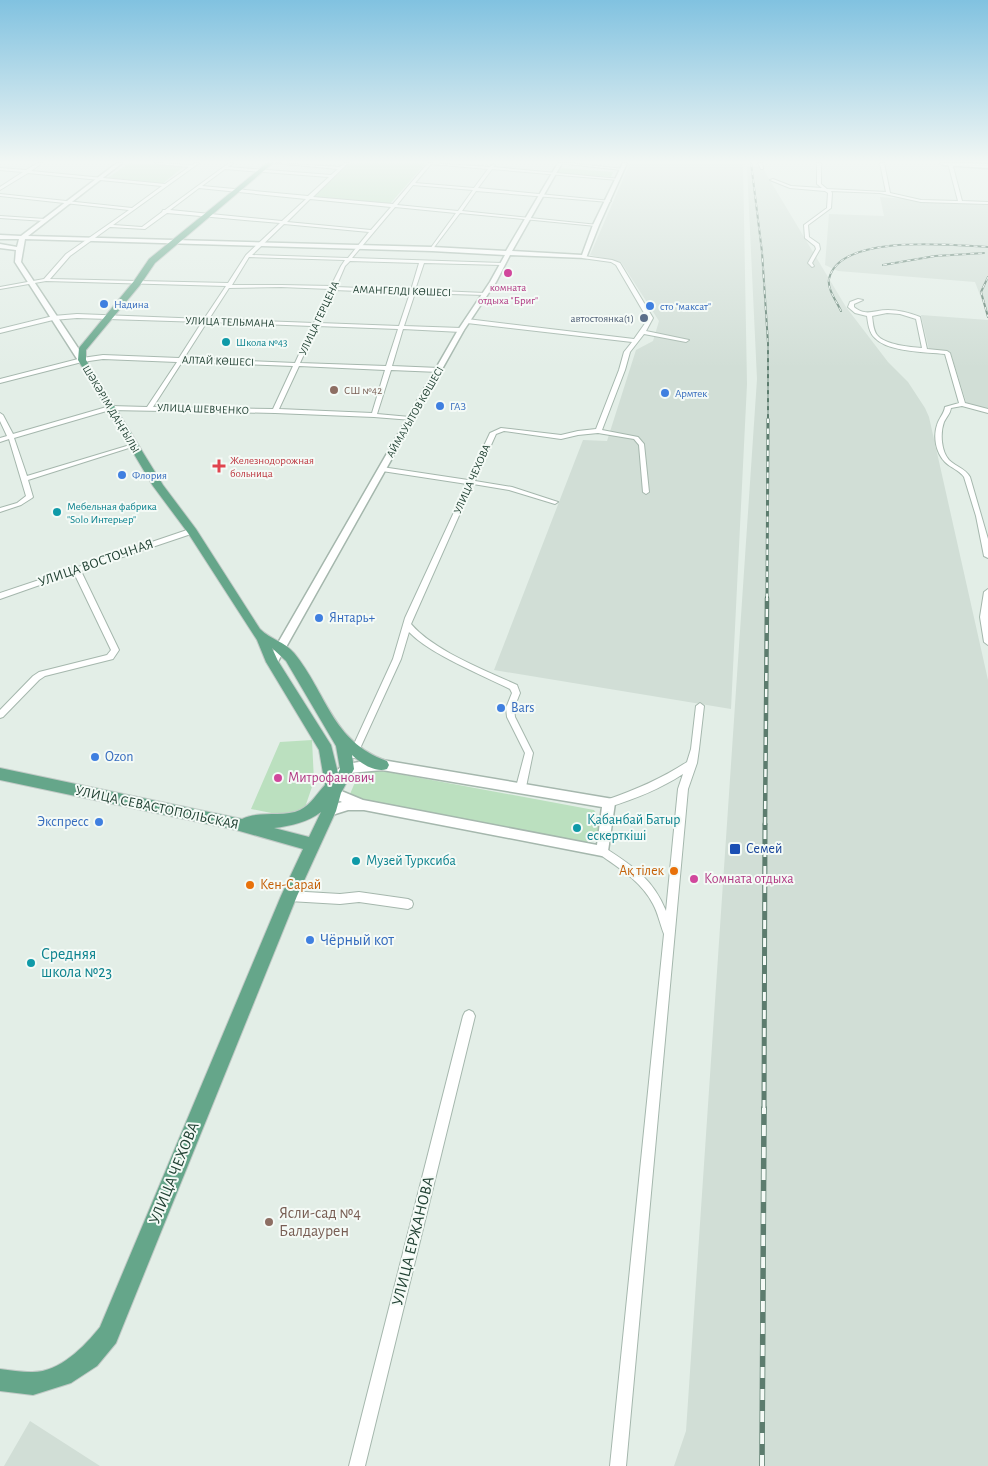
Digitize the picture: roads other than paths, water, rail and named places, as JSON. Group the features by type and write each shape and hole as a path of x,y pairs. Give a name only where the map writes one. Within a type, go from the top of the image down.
{"main road":[{"name":"ШӘКӘРІМ ДАҢҒЫЛЫ","path":"187,231 152,261 137,283 82,350 82,360 132,446 158,486 192,531 256,632 262,638 280,646 291,658 343,745 347,769"},
{"name":"ШӘКӘРІМ ДАҢҒЫЛЫ","path":"262,638 272,662 326,749 333,788"},
{"path":"334,731 365,759 382,765"},
{"name":"УЛИЦА ЧЕХОВА","path":"0,1380 33,1384 62,1375 89,1358 108,1335 289,896 329,811 333,788 347,769"},
{"name":"УЛИЦА СЕВАСТОПОЛЬСКАЯ","path":"0,774 236,824 313,845"},
{"path":"236,824 288,820 312,812 323,803 333,788"}],"street":[{"path":"30,231 23,237 18,249 18,262 29,282 82,360"},
{"path":"46,280 68,255 102,231"},
{"path":"149,408 248,256 273,231"},
{"name":"УЛИЦА ГЕРЦЕНА","path":"275,411 343,266 370,231"},
{"path":"432,250 446,231"},
{"name":"АЙМАУЫТОВ КӨШЕСІ","path":"272,662 461,330 485,294 520,231"},
{"path":"584,257 594,231"},
{"path":"806,231 807,238 817,245 818,249 810,262 812,266"},
{"path":"0,237 508,252 584,257 612,261 618,264 650,318 643,332 627,352 611,402 598,431"},
{"path":"0,246 18,249"},
{"path":"248,256 502,264"},
{"path":"374,415 422,261"},
{"name":"АМАНГЕЛДІ КӨШЕСІ","path":"0,288 46,280 485,294"},
{"path":"860,300 852,303 850,307 858,312 869,315 882,312 909,314 918,318 925,350"},
{"path":"869,315 873,333 877,338 889,344 947,353 962,404"},
{"name":"УЛИЦА ТЕЛЬМАНА","path":"0,331 53,318 77,316 461,330"},
{"path":"467,321 636,340"},
{"path":"643,332 686,340"},
{"name":"АЛТАЙ КӨШЕСІ","path":"0,382 82,360 103,357 439,370"},
{"path":"988,411 962,404 948,407 946,410 947,414 942,418 939,428 939,440 946,460 966,475 988,556"},
{"name":"УЛИЦА ШЕВЧЕНКО","path":"0,440 110,408 275,411 374,415 410,419"},
{"path":"0,414 11,437 30,497 19,504 0,510"},
{"name":"УЛИЦА ЧЕХОВА","path":"347,769 397,659 407,624 493,433 498,430 504,430 561,437 578,432 598,431 636,438 641,442 646,492"},
{"path":"24,479 132,446"},
{"path":"382,469 510,488 555,502"},
{"name":"УЛИЦА ВОСТОЧНАЯ","path":"0,596 192,531"},
{"path":"0,716 42,674 110,657 113,654 114,650 76,569"},
{"path":"988,592 984,617 988,637"},
{"path":"407,624 418,636 441,650 514,687 516,693 510,708 511,718 529,753 521,787"},
{"path":"618,1466 683,789 692,763 700,706"},
{"path":"347,769 382,765 609,803 626,798 652,786 692,763"},
{"path":"333,788 364,805"},
{"path":"602,851 609,803"},
{"path":"329,811 348,806 364,805 602,851 638,877 653,892 661,907 669,936"},
{"path":"289,896 340,899 359,897 408,904"},
{"name":"УЛИЦА ЕРЖАНОВА","path":"357,1466 469,1016"}],"railway":[{"path":"759,231 768,343 768,419"},
{"path":"841,311 831,291 829,279 837,264 853,254 874,248 899,245 925,244 988,247"},
{"path":"883,265 935,256 984,253"},
{"path":"988,277 981,292 988,317"},
{"path":"767,599 768,419"},
{"path":"765,825 767,598"},
{"path":"764,1109 765,824"},
{"path":"762,1466 764,1108"}],"place":[{"name":"комната отдыха \"Бриг\"","path":"508,273"},
{"name":"Надина","path":"104,304"},
{"name":"сто \"максат\"","path":"650,306"},
{"name":"автостоянка(1)","path":"644,318"},
{"name":"Школа №43","path":"226,342"},
{"name":"СШ №42","path":"334,390"},
{"name":"Армтек","path":"665,393"},
{"name":"ГАЗ","path":"440,406"},
{"name":"Железнодорожная больница","path":"219,466"},
{"name":"Флория","path":"122,475"},
{"name":"Мебельная фабрика \"Solo Интерьер\"","path":"57,512"},
{"name":"Янтарь+","path":"319,618"},
{"name":"Bars","path":"501,708"},
{"name":"Ozon","path":"95,757"},
{"name":"Митрофанович","path":"278,778"},
{"name":"Экспресс","path":"99,822"},
{"name":"Қабанбай Батыр ескерткіші","path":"577,828"},
{"name":"Семей","path":"735,849"},
{"name":"Музей Турксиба","path":"356,861"},
{"name":"Ақ тілек","path":"674,871"},
{"name":"Комната отдыха","path":"694,879"},
{"name":"Кен-Сарай","path":"250,885"},
{"name":"Чёрный кот","path":"310,940"},
{"name":"Средняя школа №23","path":"31,963"},
{"name":"Ясли-сад №4 Балдаурен","path":"269,1222"}]}
